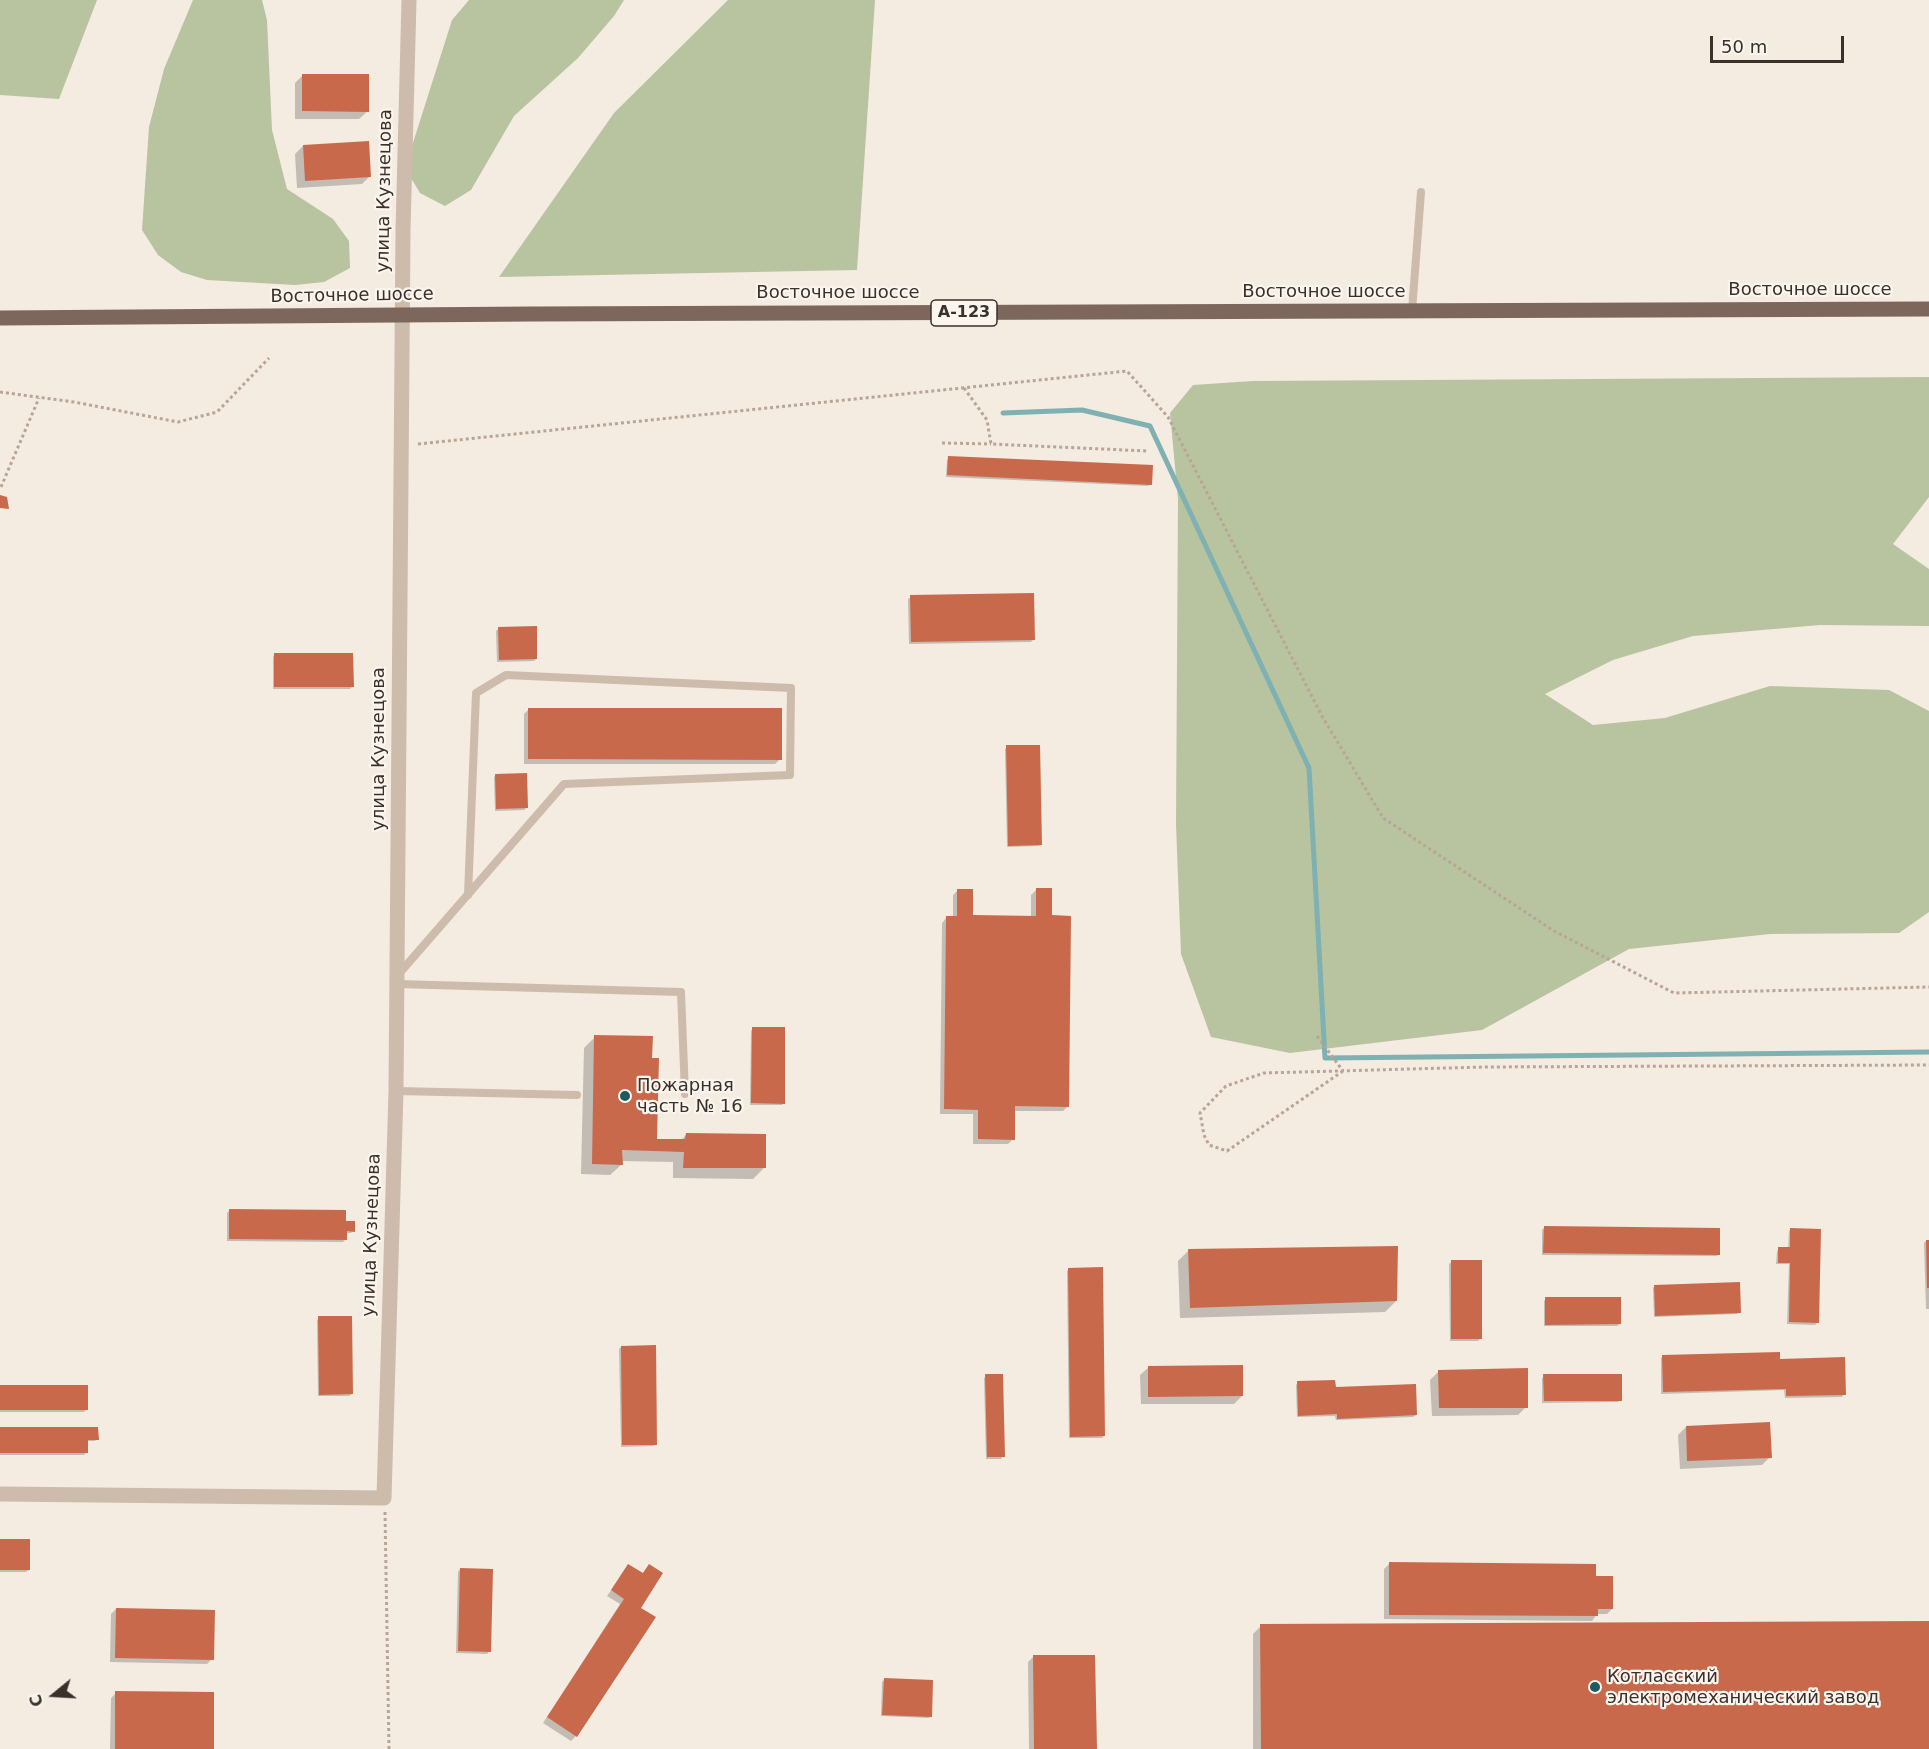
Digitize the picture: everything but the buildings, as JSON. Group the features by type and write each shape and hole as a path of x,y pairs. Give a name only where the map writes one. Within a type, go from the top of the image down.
{"main road":[{"name":"Восточное шоссе","path":"0,318 1929,309"}],"street":[{"name":"улица Кузнецова","path":"384,1498 396,1091 402,315 409,0"},
{"path":"0,1494 384,1498"}],"lane":[{"path":"1412,311 1421,192"},
{"path":"397,980 564,784 790,775 791,688 506,675 476,693 468,895"},
{"path":"397,980 681,992 685,1094"},
{"path":"396,1091 577,1095"}],"path":[{"path":"0,393 75,402 178,422 217,412 269,358"},
{"path":"401,445 1127,371 1168,417 1322,716 1383,818 1554,931 1674,993 1929,987"},
{"path":"964,388 987,420 991,444"},
{"path":"1,487 39,397"},
{"path":"942,443 1147,451"},
{"path":"1317,1036 1343,1071"},
{"path":"1343,1071 1227,1151 1209,1145 1204,1135 1200,1113 1226,1086 1264,1073 1484,1067 1929,1065"},
{"path":"384,1498 389,1749"}],"green space":[{"path":"0,0 97,0 59,99 0,95"},
{"path":"193,0 262,0 267,20 272,130 287,189 333,219 349,241 350,268 324,282 295,285 207,280 181,272 158,255 142,230 149,127 164,69"},
{"path":"469,0 624,0 614,16 578,58 514,116 471,190 445,206 420,193 405,168 452,20"},
{"path":"728,0 875,0 857,270 499,277 614,113"},
{"path":"1929,377 1929,497 1893,544 1929,569 1929,626 1820,625 1693,636 1613,660 1545,694 1593,725 1665,718 1770,686 1889,690 1929,711 1929,912 1899,933 1770,934 1629,949 1482,1030 1290,1053 1211,1037 1181,954 1176,825 1178,499 1170,413 1193,385 1253,381"}],"waterway":[{"path":"1003,413 1082,410 1150,426 1309,768 1325,1058 1929,1052"}],"place":[{"name":"Пожарная часть № 16","path":"625,1096"},
{"name":"Котласский электромеханический завод","path":"1595,1687"}]}
